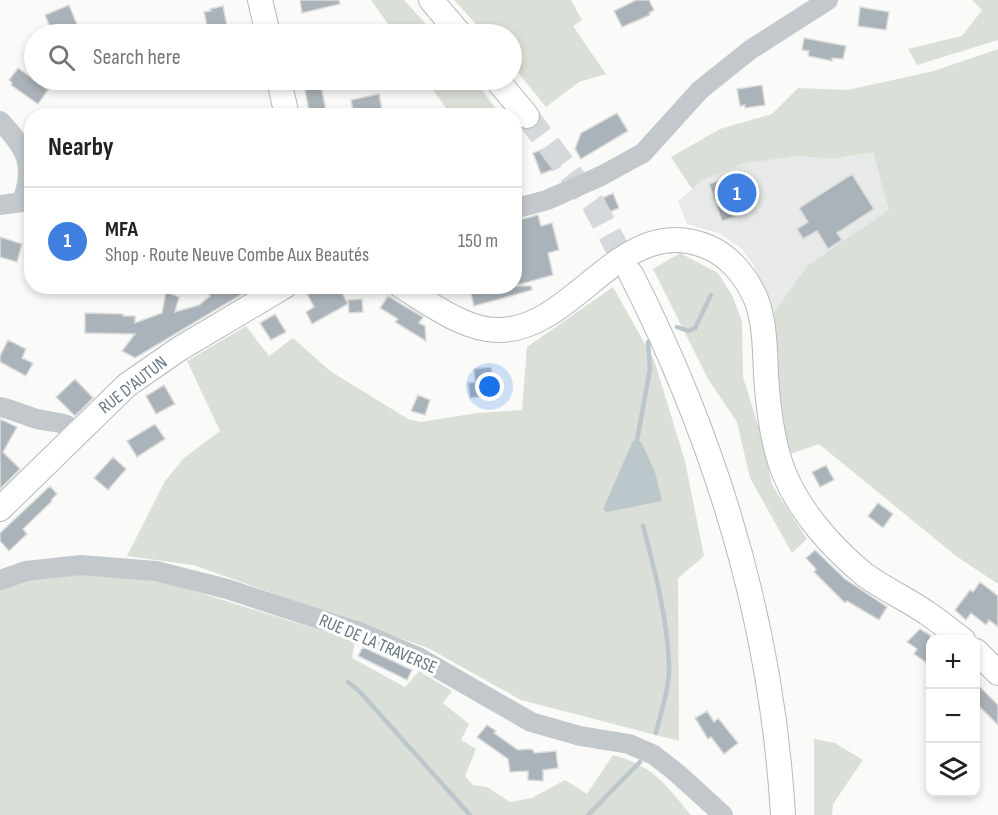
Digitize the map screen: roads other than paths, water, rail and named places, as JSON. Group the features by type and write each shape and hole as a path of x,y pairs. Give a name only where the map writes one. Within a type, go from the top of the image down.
{"main road":[{"path":"260,0 266,24"},
{"path":"430,0 451,24"},
{"path":"281,90 285,108"},
{"path":"505,90 520,108"},
{"path":"522,110 527,116"},
{"path":"414,294 451,316 499,331 524,327 544,317 613,265 636,251 661,241 688,241 710,247 736,266 756,299 764,339 772,426 784,473 804,511 833,544 866,575 957,635"},
{"path":"631,274 680,378 709,455 735,536 755,610 770,690 783,815"},
{"name":"RUE D'AUTUN","path":"0,508 127,385 179,349 272,294"},
{"path":"980,656 998,673"}],"street":[{"path":"522,207 547,200 601,176 644,153 700,90 756,44 828,0"},
{"path":"0,121 11,133 24,154"},
{"path":"0,205 22,202 24,196"},
{"path":"0,407 38,419 63,423 77,432"},
{"name":"RUE DE LA TRAVERSE","path":"0,580 26,572 81,565 156,572 227,590 359,632 418,657 531,722 580,736 629,744 654,755 723,815"}],"waterway":[{"path":"677,327 688,331 695,328 711,295"},
{"path":"636,446 650,369 648,342"},
{"path":"643,526 656,577 668,646 667,690 656,733"},
{"path":"348,682 359,691 470,815"},
{"path":"588,815 640,762"}],"tunnel":[{"path":"527,116 594,205 631,274"}],"place":[{"name":"MFA","path":"737,193"}]}
